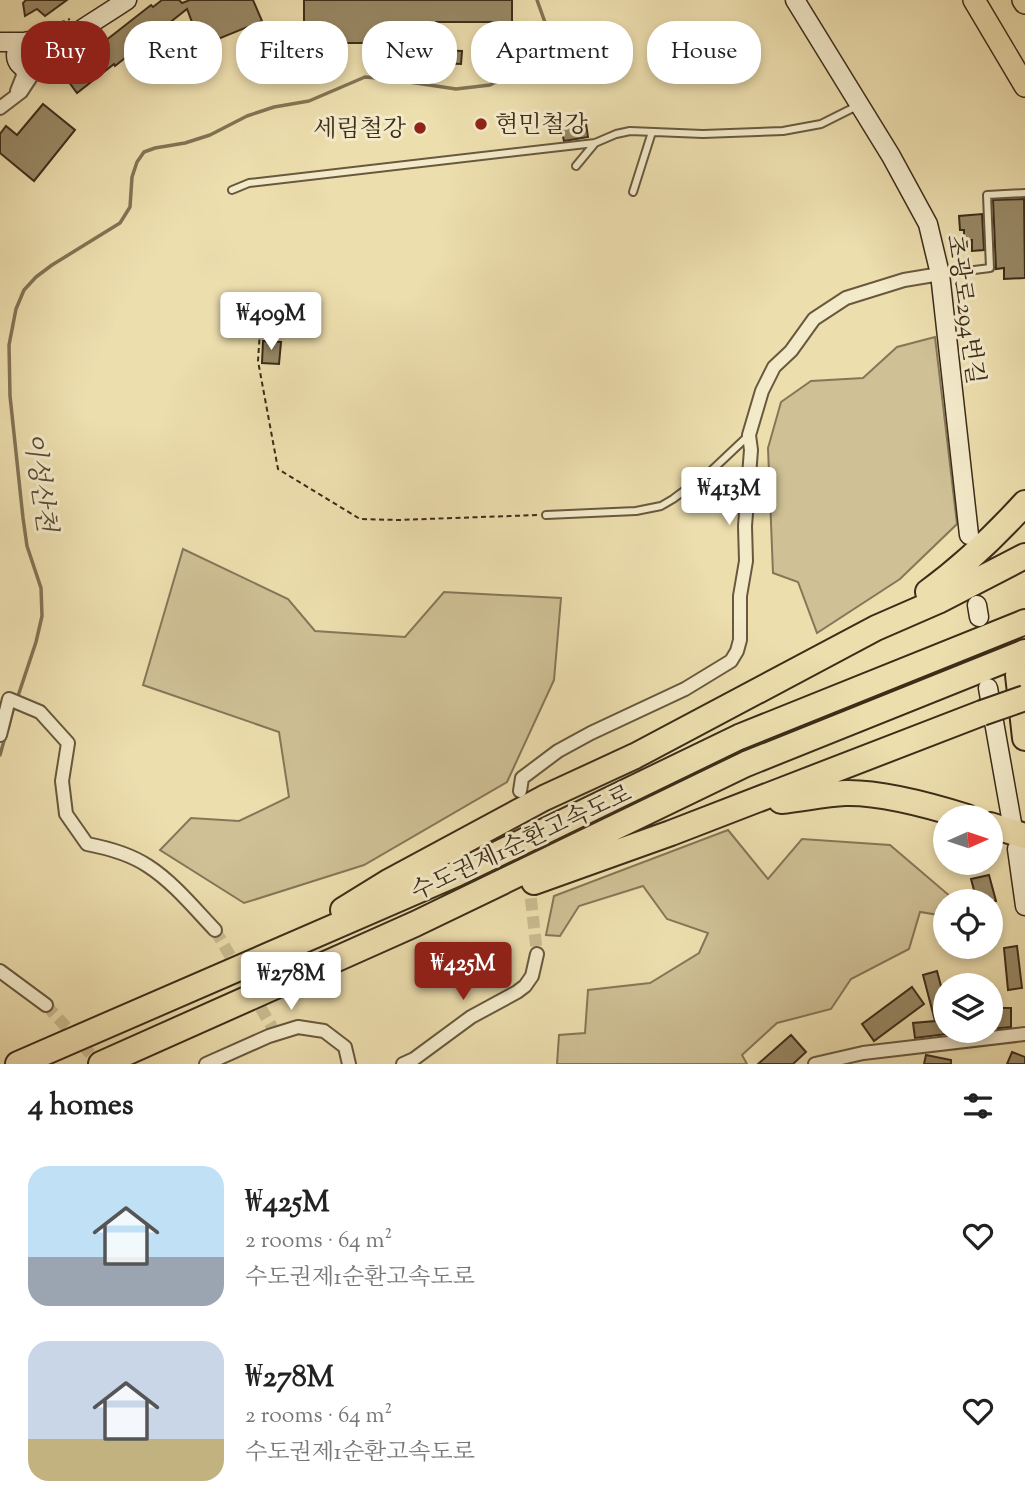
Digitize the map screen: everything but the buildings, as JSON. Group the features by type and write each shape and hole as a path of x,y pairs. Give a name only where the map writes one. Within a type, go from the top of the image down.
{"highway":[{"path":"876,628 957,571 994,537 1025,503"},
{"path":"262,960 402,875 544,798 635,757 876,628 938,601 1025,556"},
{"name":"수도권제1순환고속도로","path":"18,1064 456,874 739,737 1025,622"},
{"path":"415,925 742,806 982,713 1023,675"},
{"path":"1023,675 1025,738"},
{"name":"수도권제1순환고속도로","path":"101,1064 415,925 746,764 1023,675"},
{"path":"742,806 846,793 888,797 933,807"}],"main road":[{"path":"974,0 1025,86"}],"street":[{"path":"92,21 127,0"},
{"name":"초광로294번길","path":"794,0 907,184 928,224 940,274 969,535"},
{"path":"88,21 98,17"},
{"path":"0,44 21,40"},
{"path":"0,44 8,52 21,58"},
{"path":"0,108 24,88 25,84"},
{"path":"520,791 522,778 558,751 685,689 731,661 740,640 740,596 746,561 745,526 751,450 749,435 762,391 774,367 791,351 814,319 846,298 904,280 940,274"},
{"path":"988,688 1025,906"},
{"path":"0,735 9,699 40,712 68,743 62,781 66,814 87,844 114,850 148,865 215,930"},
{"path":"403,1064 414,1059 471,1017 525,986 531,976 537,954"},
{"path":"0,971 46,1005"},
{"path":"206,1064 269,1036 298,1027 324,1031 345,1047 349,1064"},
{"path":"815,1064 863,1053 1025,1034"}],"lane":[{"path":"232,190 249,183 595,143 630,131 703,134 783,131 821,124 859,105"},
{"path":"633,191 652,132"},
{"path":"576,166 595,143"},
{"path":"940,274 990,268 987,195 1025,193"},
{"path":"546,515 636,511 661,506 712,470 749,435"}],"path":[{"path":"67,21 74,18"},
{"path":"260,331 258,361 278,469 360,519 546,515"}],"shaded area":[{"path":"935,337 957,524 900,579 817,633 798,582 773,573 768,448 781,402 811,381 863,378 897,347"},
{"path":"183,549 288,599 315,631 405,637 444,592 561,598 554,680 507,782 364,865 244,903 160,850 191,818 239,821 289,797 279,732 143,685"},
{"path":"728,830 768,879 802,839 890,845 942,889 933,889 933,914 920,912 909,949 851,979 831,1009 777,1023 742,1055 747,1064 557,1064 559,1035 585,1033 588,990 650,983 699,953 708,933 667,919 643,886 579,906 560,936 546,935 554,896"}],"waterway":[{"name":"이성산천","path":"17,699 42,616 41,588 27,546 10,396 9,345 16,309 24,290 52,265 120,223 130,207 132,177 144,152 210,135 247,116 274,107 309,101 365,77 456,89 490,85 514,73 539,53 546,42 547,28 537,0"},
{"name":"이성산천","path":"8,729 14,706"},
{"name":"이성산천","path":"0,755 5,737"}],"tunnel":[{"path":"521,809 537,954"},
{"path":"215,930 276,1034"},
{"path":"46,1005 100,1064"}],"place":[{"name":"현민철강","path":"481,124"},
{"name":"세림철강","path":"420,128"}]}
